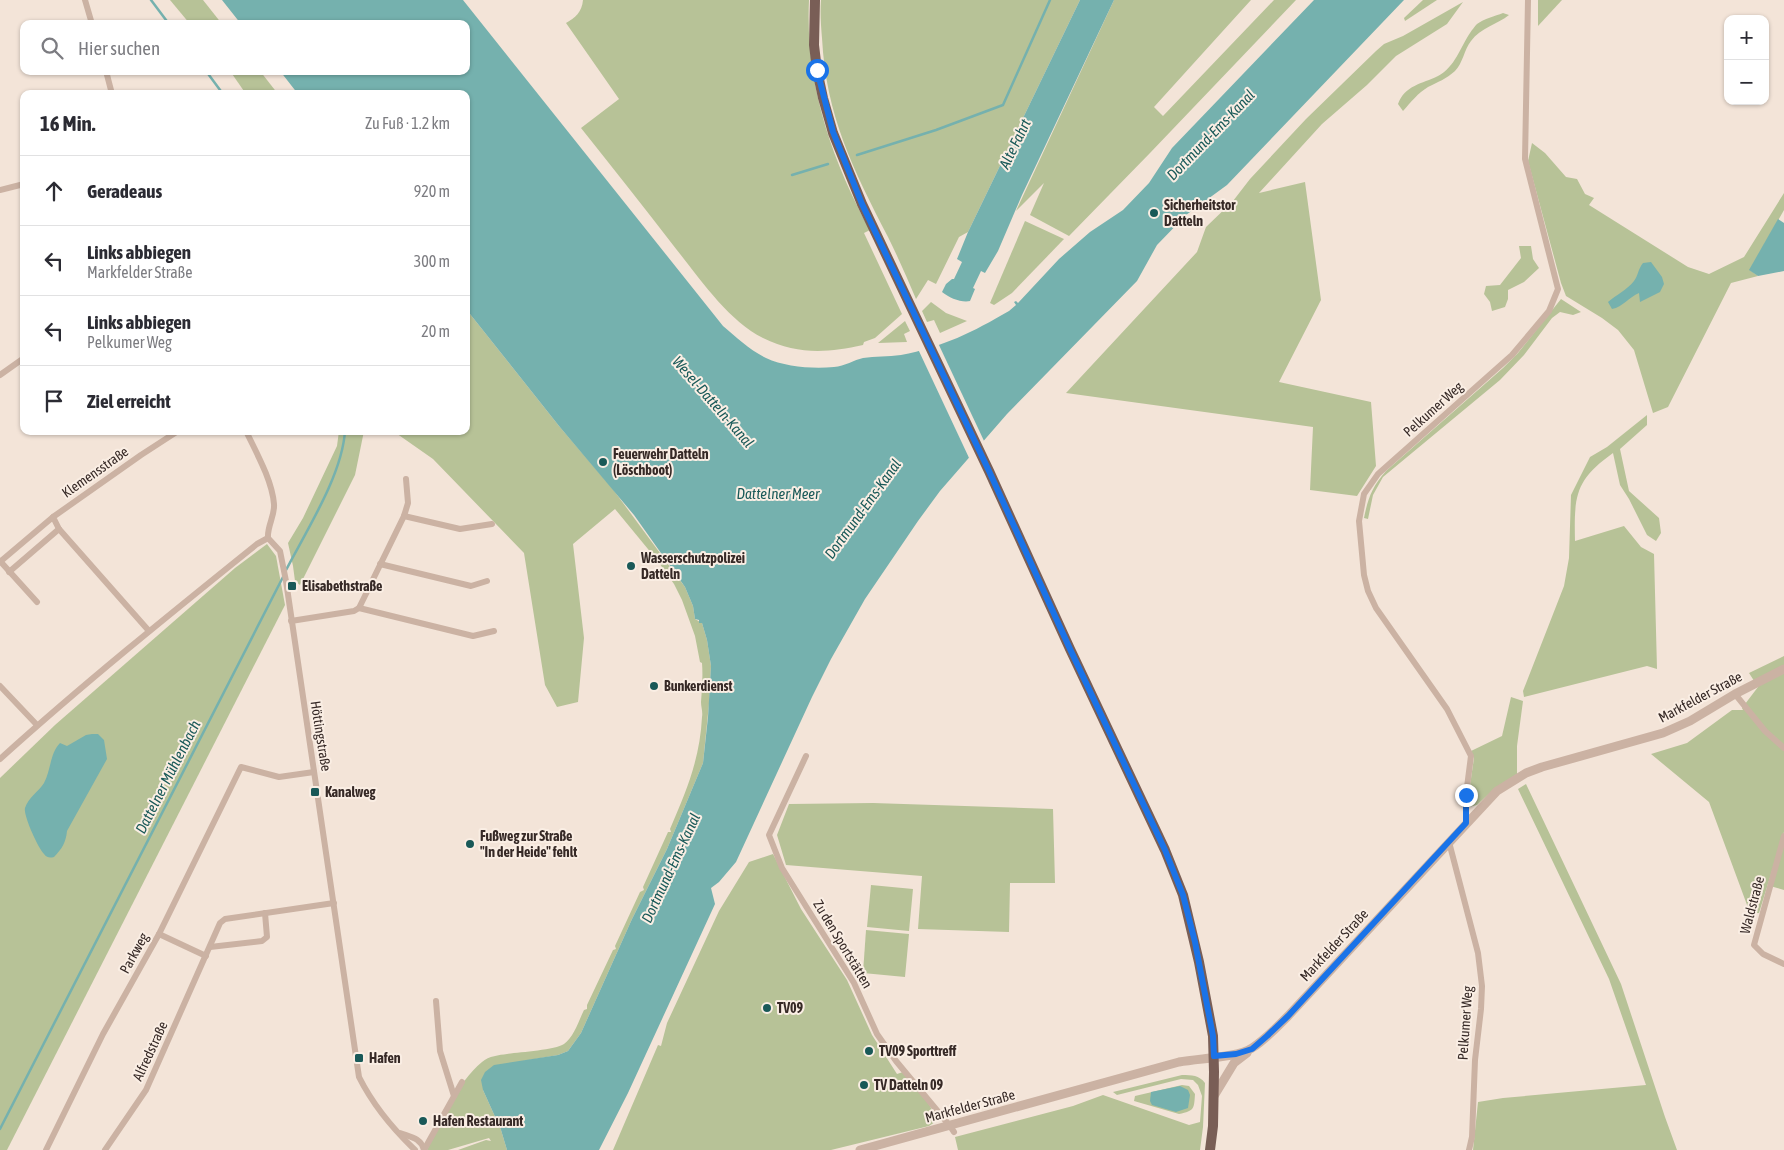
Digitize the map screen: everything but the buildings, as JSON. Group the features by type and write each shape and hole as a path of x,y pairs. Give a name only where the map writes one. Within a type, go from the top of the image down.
{"main road":[{"path":"815,0 814,45 823,98 840,150 862,204 989,471 1070,649 1161,841 1183,895 1199,962 1213,1036 1214,1126 1210,1150"}],"street":[{"path":"85,0 91,20"},
{"name":"Pelkumer Weg","path":"1466,823 1466,795 1472,756 1447,709 1372,600 1364,574 1359,521 1364,494 1378,474 1512,355 1549,311 1558,289 1525,159 1528,0"},
{"path":"107,75 111,90"},
{"path":"0,190 20,185"},
{"path":"0,375 20,361"},
{"name":"Klemensstraße","path":"0,561 53,517 141,454 172,435"},
{"path":"0,759 37,725 149,631 257,544 268,538 269,526 274,512 272,496 265,472 248,435"},
{"path":"291,621 354,611 359,608 404,516 408,504 406,479"},
{"path":"404,516 460,529 492,524"},
{"path":"53,517 59,528 149,631"},
{"path":"9,572 59,528"},
{"name":"Höttingstraße","path":"268,538 280,551 286,581 359,1077 368,1094 397,1132 415,1150"},
{"path":"0,561 37,602"},
{"path":"380,564 471,586 488,581"},
{"path":"359,608 473,636 494,631"},
{"name":"Markfelder Straße","path":"860,1150 952,1129 1179,1062 1236,1054 1252,1049 1288,1016 1497,791 1526,773 1542,767 1663,733 1690,721 1735,694 1784,669"},
{"path":"0,686 37,725"},
{"path":"1735,694 1765,731 1784,748"},
{"name":"Zu den Sportstätten","path":"806,756 769,835 782,868 854,983 877,1034 896,1061 952,1129"},
{"name":"Parkweg","path":"46,1150 103,1034 159,934 241,767 279,777 314,772"},
{"name":"Waldstraße","path":"1784,836 1754,945 1763,954 1784,964"},
{"name":"Pelkumer Weg","path":"1449,842 1478,953 1482,986 1472,1137 1469,1150"},
{"name":"Alfredstraße","path":"105,1150 146,1090 220,923 225,919 334,903"},
{"path":"210,947 262,941 267,937 265,913"},
{"path":"159,934 206,956"},
{"path":"436,1001 440,1051 454,1096"},
{"path":"1214,1096 1234,1063 1252,1049"},
{"path":"424,1150 462,1082"},
{"name":"Höttingstraße","path":"397,1132 417,1139 422,1144 424,1150"}],"green space":[{"path":"170,0 203,0 219,20 187,20"},
{"path":"583,0 809,0 811,61 823,119 843,176 870,230 864,233 902,314 875,338 864,342 863,345 837,350 813,351 776,344 763,338 750,330 725,309 581,128 619,99 566,23 578,14"},
{"path":"821,0 1080,0 968,232 959,237 936,284 928,280 916,299 863,188 835,117 825,66"},
{"path":"1114,0 1251,0 1154,107 1163,116 1274,0 1296,0 1069,236 1030,215 1044,183 1016,211"},
{"path":"1423,0 1437,0 1405,21 1404,18"},
{"path":"1538,0 1562,0 1538,26"},
{"path":"1463,2 1447,24 1396,56 1367,85 1322,124 1259,193 1305,182 1321,300 1279,382 1371,402 1376,466 1357,496 1310,490 1313,427 1066,393 1197,252 1206,227 1233,201 1250,179 1306,119 1384,44 1403,36"},
{"path":"1503,13 1509,15 1484,29 1471,41 1455,71 1424,89 1403,111 1398,104 1405,93 1415,86 1438,76 1449,68 1477,24"},
{"path":"233,75 263,75 275,90 243,90"},
{"path":"1532,143 1545,153 1566,177 1577,179 1585,194 1594,198 1589,205 1688,267 1709,274 1744,257 1784,193 1784,210 1750,270 1758,276 1731,283 1668,407 1653,413 1634,350 1618,330 1566,296 1528,161"},
{"path":"1025,221 1064,239 1012,293 994,305 990,303"},
{"path":"1519,246 1531,246 1533,259 1539,268 1524,282 1508,290 1508,299 1505,307 1492,311 1490,302 1484,294 1486,286 1500,285 1521,258"},
{"path":"1561,299 1581,312 1573,315 1560,312 1552,318 1524,355 1500,380 1383,477 1373,495 1368,519 1364,518 1371,493 1386,471 1503,368 1518,353"},
{"path":"931,302 946,313 967,321 940,333 934,320 927,322 922,311"},
{"path":"470,314 559,426 612,488 685,587 693,606 695,619 702,623 711,666 703,763 667,849 632,919 581,1033 568,1051 558,1055 495,1066 486,1073 483,1090 501,1130 507,1150 458,1150 486,1140 491,1141 489,1138 448,1150 427,1150 458,1091 473,1070 482,1062 497,1055 545,1049 564,1044 573,1033 584,1010 587,1009 587,1005 613,950 616,949 615,946 640,892 644,890 643,887 668,832 671,832 670,829 691,775 701,732 702,663 700,662 695,636 674,584 615,509 573,544 584,638 578,702 557,707 545,685 524,553 433,459 399,435 470,435"},
{"path":"905,321 910,331 904,334 907,342 878,343"},
{"path":"1647,415 1647,425 1620,449 1629,491 1659,518 1661,533 1656,541 1647,535 1620,485 1613,453 1591,472 1579,490 1575,512 1575,541 1624,526 1641,547 1654,554 1657,669 1647,666 1524,697 1523,691 1564,586 1569,558 1571,495 1590,457 1607,447"},
{"path":"338,435 363,435 355,475 300,585 295,581 288,543 303,518 337,446"},
{"path":"267,544 276,556 285,605 7,1150 0,1150 0,778 55,725 235,568"},
{"path":"1784,656 1784,832 1759,913 1750,913 1709,802 1651,754 1687,743 1732,710 1743,710 1742,708 1758,687 1749,673"},
{"path":"1511,697 1523,701 1517,746 1517,774 1493,790 1477,805 1469,807 1469,792 1474,758 1471,751 1502,736"},
{"path":"1526,784 1621,984 1677,1150 1473,1150 1478,1102 1646,1085 1609,979 1518,789"},
{"path":"873,803 1053,809 1055,883 1010,883 1009,932 918,929 922,876 786,865 777,835 789,804"},
{"path":"1784,837 1784,890 1770,886"},
{"name":"TV09","path":"773,854 801,909 847,980 872,1035 897,1074 903,1072 923,1096 932,1110 935,1122 929,1126 831,1150 613,1150 658,1045 661,1046 667,1023 719,911 749,862"},
{"path":"871,885 913,889 909,931 867,927"},
{"path":"866,930 909,934 905,977 863,973"},
{"path":"1182,1075 1195,1076 1205,1083 1200,1150 958,1150 955,1137 1073,1106 1103,1095 1189,1125 1200,1122 1202,1096 1198,1085 1193,1080 1181,1079 1117,1095 1113,1092"},
{"path":"1182,1085 1189,1086 1195,1094 1194,1106 1188,1112 1179,1114 1134,1101 1135,1096"}],"water":[{"name":"Dattelner Meer","path":"222,0 463,0 723,326 749,348 766,358 799,367 826,368 863,358 901,355 931,348 983,326 1009,311 1016,305 1014,302 1018,303 1059,259 1090,232 1123,210 1149,183 1172,148 1314,0 1404,0 1227,185 1186,215 1157,245 1137,281 1007,414 940,491 918,521 865,599 831,659 736,862 719,882 711,888 715,904 628,1093 599,1150 507,1150 501,1130 483,1090 481,1080 485,1072 494,1065 558,1055 568,1051 581,1033 632,919 667,849 703,763 711,666 702,623 695,619 693,606 685,587 634,515 559,426 470,314 470,90 295,90 283,75 470,75 470,20 238,20"},
{"name":"Alte Fahrt","path":"1080,0 1114,0 1022,195 998,251 985,273 981,271 973,288 975,289 970,301 959,301 942,292 946,284 954,279 962,262 957,259 968,232"},
{"path":"1778,219 1784,223 1784,271 1758,276 1749,270"},
{"path":"1651,262 1662,277 1664,284 1660,292 1640,302 1639,293 1612,309 1608,302 1631,284 1643,263"},
{"path":"98,734 104,740 107,759 67,831 66,839 61,848 54,857 47,857 41,851 35,839 26,817 25,808 44,783 54,752 60,743 67,746 86,735"},
{"path":"1180,1086 1188,1090 1190,1095 1188,1108 1176,1112 1152,1105 1150,1101 1151,1092"}],"pier":[{"path":"938,343 985,443 970,460 918,349"}],"waterway":[{"path":"151,0 166,20"},
{"path":"857,155 936,130 1003,105 1050,0"},
{"path":"209,75 220,90"},
{"path":"792,175 828,164"},
{"name":"Dattelner Mühlenbach","path":"285,572 330,485 337,466 344,435"},
{"name":"Dattelner Mühlenbach","path":"0,1129 283,577"}],"place":[{"name":"Sicherheitstor Datteln","path":"1154,213"},
{"name":"Feuerwehr Datteln (Löschboot)","path":"603,462"},
{"name":"Wasserschutzpolizei Datteln","path":"631,566"},
{"name":"Elisabethstraße","path":"292,586"},
{"name":"Bunkerdienst","path":"654,686"},
{"name":"Kanalweg","path":"315,792"},
{"name":"Fußweg zur Straße \"In der Heide\" fehlt","path":"470,844"},
{"name":"TV09","path":"767,1008"},
{"name":"TV09 Sporttreff","path":"869,1051"},
{"name":"Hafen","path":"359,1058"},
{"name":"TV Datteln 09","path":"864,1085"},
{"name":"Hafen Restaurant","path":"423,1121"}],"route":[{"path":"817,70 833,132 862,204 989,471 1070,649 1165,850 1183,895 1195,942 1213,1036 1214,1056 1236,1054 1252,1049 1288,1016 1466,823 1466,795"}],"water label":[{"name":"Dortmund-Ems-Kanal","path":"1211,135"},
{"name":"Wesel-Datteln-Kanal","path":"713,402"},
{"name":"Dortmund-Ems-Kanal","path":"863,509"},
{"name":"Dortmund-Ems-Kanal","path":"671,868"}]}
